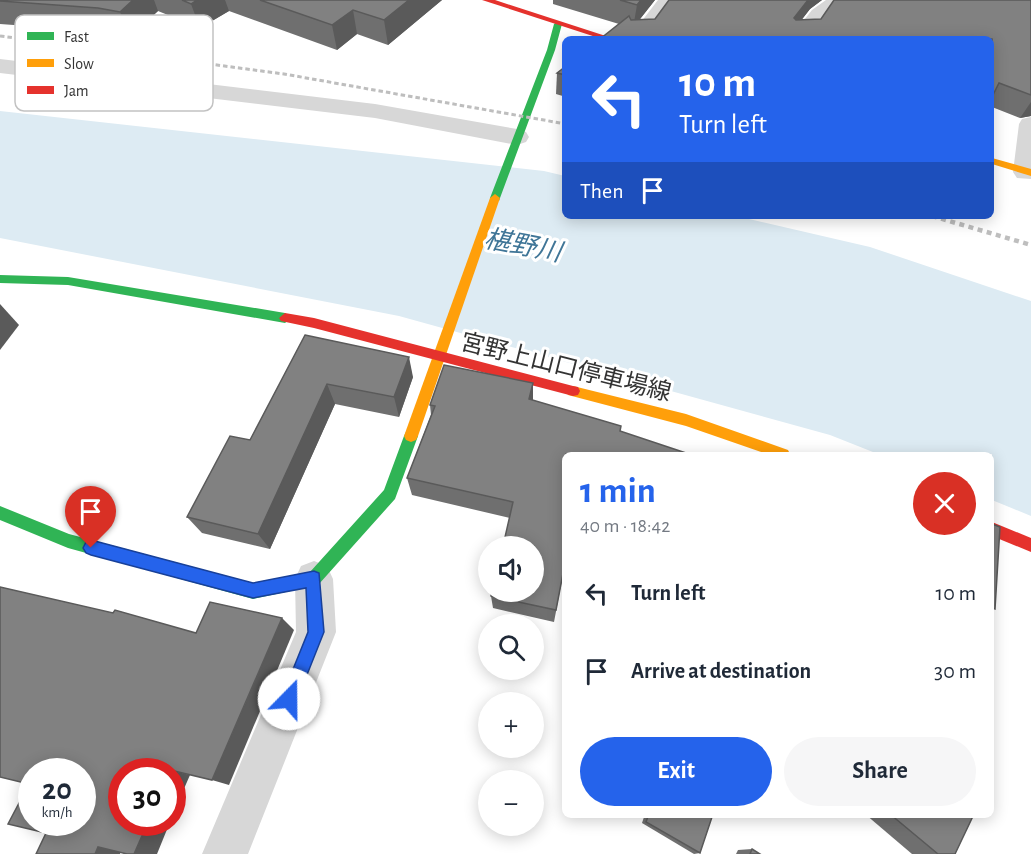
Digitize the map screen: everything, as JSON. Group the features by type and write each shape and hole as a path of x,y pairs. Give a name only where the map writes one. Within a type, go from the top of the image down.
{"street":[{"path":"486,0 600,36"},
{"path":"641,36 668,0"},
{"path":"802,36 819,14 840,0"},
{"name":"宮野上山口停車場線","path":"558,24 551,50 514,142 441,352 686,420 777,452"},
{"path":"0,66 15,68"},
{"path":"213,92 375,111 514,142"},
{"path":"994,162 1028,173 1031,124"},
{"path":"0,279 68,281 314,323 441,352 390,494 314,579 253,591 68,541 0,513"},
{"path":"994,530 1031,545"},
{"path":"225,854 316,632 314,579"}],"water":[{"name":"椹野川","path":"0,111 544,171 562,175 562,219 749,219 870,247 1031,301 1031,516 994,501 994,452 873,452 830,435 399,316 0,238"}],"building":[{"path":"0,0 133,0 120,12"},
{"path":"182,0 197,0 191,4"},
{"path":"260,0 409,0 384,20 353,10 332,25"},
{"path":"620,0 641,0 637,5"},
{"path":"669,0 808,0 794,18 796,20 821,19 834,0 1031,0 1031,95 999,83 994,93 994,36 604,36 629,16 631,20 655,19"},
{"path":"305,335 409,357 394,397 327,384 258,534 187,517 230,436 250,440"},
{"path":"444,365 533,383 529,399 621,426 620,431 683,452 562,452 562,579 556,610 519,602 544,602 544,536 505,536 513,502 407,478 435,406 430,405"},
{"path":"994,525 1000,527 994,609"},
{"path":"0,587 113,613 115,610 196,633 210,602 282,618 212,780 186,774 186,758 108,758 108,836 142,836 134,854 98,847 95,854 36,854 45,836 96,836 96,758 18,758 18,781 0,777"},
{"path":"18,805 18,826 8,824"},
{"path":"648,818 712,818 700,853 646,822"},
{"path":"895,818 972,818 955,854 938,854"},
{"path":"752,849 760,854 750,854"}],"railway":[{"path":"0,36 15,38"},
{"path":"213,64 284,74 562,123"},
{"path":"942,219 1031,245"}],"traffic: fast":[{"path":"495,198 551,50 558,24"},
{"path":"0,279 68,281 285,318"},
{"path":"0,513 68,541 253,591 314,579 390,494 411,436"}],"traffic: slow":[{"path":"994,162 1031,173"},
{"path":"411,436 495,198"},
{"path":"573,391 686,420 777,452"}],"traffic: jam":[{"path":"486,0 601,36"},
{"path":"285,318 314,323 573,391"},
{"path":"994,530 1031,545"}],"route":[{"path":"91,548 253,591 314,579 316,632 289,699"}]}
